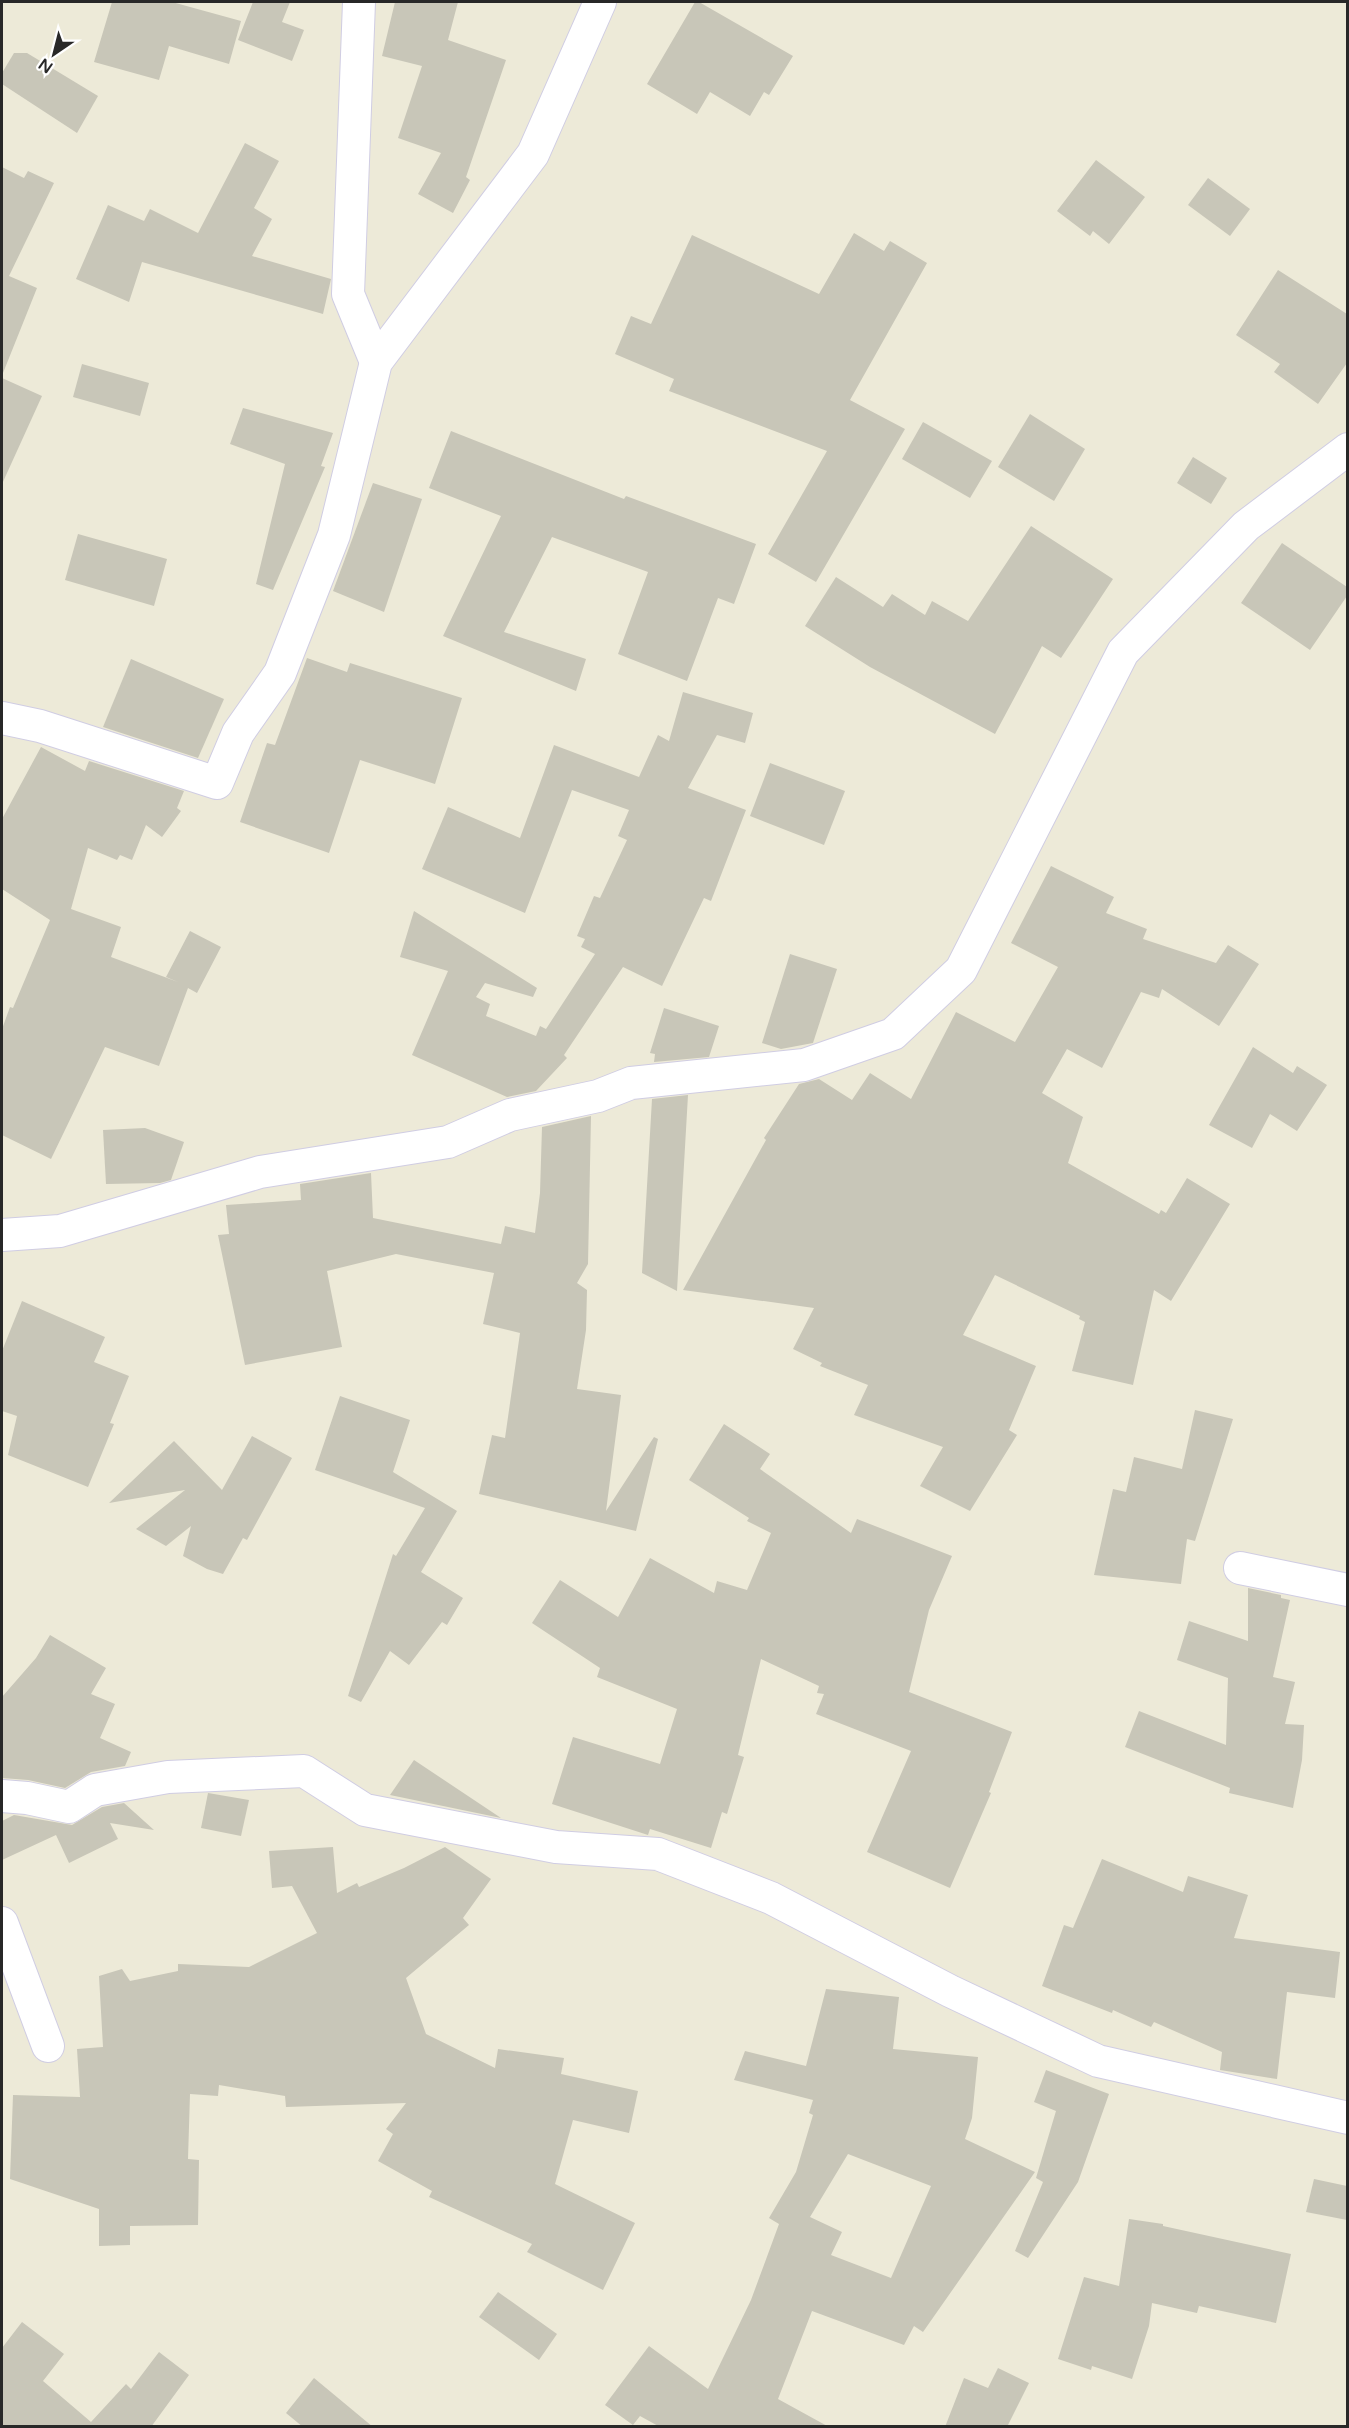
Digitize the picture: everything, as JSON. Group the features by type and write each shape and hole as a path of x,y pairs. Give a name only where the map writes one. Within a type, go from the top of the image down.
{"street":[{"path":"359,2 353,109 348,294 375,362"},
{"path":"2,717 40,726 217,783 238,733 280,672 334,535 375,362 533,154 600,2"},
{"path":"2,1235 60,1231 260,1172 448,1142 510,1115 598,1096 631,1083 804,1065 893,1034 961,970 1123,652 1246,526 1347,449"},
{"path":"1240,1568 1347,1590"},
{"path":"2,1796 27,1798 69,1807 95,1790 168,1777 304,1771 365,1810 556,1847 658,1854 771,1898 950,1991 1098,2061 1347,2118"},
{"path":"2,1923 48,2046"}],"building":[{"path":"112,2 172,2 241,21 229,64 169,46 159,80 94,62"},
{"path":"253,2 290,2 282,22 304,30 292,61 238,40"},
{"path":"395,2 458,2 448,40 506,60 466,177 470,180 453,213 418,194 441,153 398,138 422,66 382,56"},
{"path":"695,2 699,2 793,56 769,95 764,92 750,116 710,92 697,114 647,84"},
{"path":"14,53 27,53 98,96 77,133 2,84 2,73"},
{"path":"245,143 279,161 254,208 272,219 252,256 331,279 323,314 142,262 129,302 76,279 108,205 144,221 150,209 198,233"},
{"path":"1096,160 1145,197 1109,244 1093,231 1090,236 1057,211"},
{"path":"2,167 24,178 28,171 54,183 9,276 37,288 3,373"},
{"path":"1208,178 1250,209 1230,236 1188,205"},
{"path":"854,233 884,251 890,241 927,263 850,400 905,429 816,582 768,554 827,451 669,391 674,379 615,354 631,316 651,324 692,235 819,294"},
{"path":"1278,270 1347,314 1347,363 1318,404 1274,372 1280,364 1236,335"},
{"path":"82,364 149,383 140,416 73,397"},
{"path":"2,378 42,396 2,484"},
{"path":"243,408 333,433 321,466 325,467 273,590 256,584 285,464 230,444"},
{"path":"1030,414 1085,449 1054,501 998,467"},
{"path":"923,422 992,461 970,498 902,459"},
{"path":"451,431 624,499 626,496 756,544 734,604 718,598 687,681 618,654 648,572 552,537 504,632 586,659 576,691 443,636 501,516 429,488"},
{"path":"1193,457 1227,478 1211,504 1177,483"},
{"path":"373,483 422,499 384,612 333,591"},
{"path":"1031,526 1113,579 1061,658 1042,646 995,734 870,667 805,626 836,577 883,607 892,594 925,615 932,601 968,621"},
{"path":"78,534 167,559 154,606 65,580"},
{"path":"1282,543 1347,587 1347,596 1310,650 1241,603"},
{"path":"307,658 347,672 350,663 462,698 435,784 360,760 329,853 240,822 267,743 275,745"},
{"path":"131,659 224,699 198,758 103,727"},
{"path":"683,692 753,713 745,743 717,735 688,788 746,810 711,901 704,898 662,986 623,967 564,1055 567,1058 536,1091 507,1097 412,1055 448,971 400,957 414,911 537,988 533,997 485,983 476,997 490,1004 486,1016 536,1036 540,1026 546,1029 595,954 581,947 585,939 577,936 594,896 600,898 627,840 618,836 629,810 572,790 525,913 422,869 448,807 520,838 554,745 639,777 658,735 669,741"},
{"path":"41,747 85,771 89,761 184,791 177,808 181,811 162,837 146,825 132,860 120,855 117,860 88,848 71,909 121,927 111,957 178,982 166,977 190,931 221,947 197,993 188,988 159,1066 105,1047 51,1159 2,1135 2,1029 50,920 2,889 2,819"},
{"path":"770,763 845,791 824,845 750,816"},
{"path":"1051,866 1114,897 1106,913 1147,929 1143,939 1216,963 1228,945 1259,964 1219,1026 1162,989 1159,998 1141,992 1102,1068 1067,1049 1042,1093 1083,1117 1068,1163 1159,1214 1161,1210 1166,1213 1187,1178 1230,1204 1171,1301 1154,1290 1133,1385 1072,1371 1085,1322 1079,1319 1080,1316 995,1275 963,1335 1036,1366 1009,1430 1017,1435 970,1511 920,1486 943,1447 854,1415 868,1385 820,1366 822,1363 793,1349 814,1308 683,1290 766,1140 764,1138 799,1084 819,1079 852,1100 870,1073 911,1099 956,1012 1015,1042 1058,967 1011,943"},
{"path":"790,954 837,969 813,1043 781,1049 762,1043"},
{"path":"664,1008 719,1026 709,1057 654,1062 655,1054 650,1053"},
{"path":"1253,1047 1293,1073 1297,1066 1327,1085 1297,1131 1270,1114 1252,1148 1209,1125"},
{"path":"688,1095 677,1291 642,1273 652,1099"},
{"path":"591,1116 588,1264 577,1283 587,1290 586,1330 577,1389 621,1395 606,1511 654,1437 658,1439 636,1531 479,1494 492,1435 505,1438 520,1333 483,1324 494,1273 396,1254 327,1271 342,1347 245,1365 218,1235 229,1234 226,1205 301,1200 300,1184 371,1173 373,1218 501,1244 505,1226 535,1233 540,1193 542,1127"},
{"path":"145,1128 184,1142 171,1180 160,1183 106,1184 103,1130"},
{"path":"22,1301 105,1337 94,1362 129,1376 110,1423 114,1424 88,1487 8,1455 17,1416 2,1411 2,1351"},
{"path":"340,1396 410,1420 393,1472 457,1511 421,1572 463,1598 447,1625 442,1622 409,1665 390,1651 361,1702 348,1696 393,1554 396,1556 425,1508 315,1470"},
{"path":"1195,1410 1233,1419 1195,1541 1187,1539 1181,1584 1094,1575 1113,1489 1126,1492 1134,1457 1182,1469"},
{"path":"724,1424 770,1454 760,1469 851,1533 857,1519 952,1556 929,1610 909,1692 1012,1732 989,1792 991,1793 950,1888 867,1852 911,1751 816,1714 824,1694 817,1693 819,1686 761,1659 738,1755 744,1757 727,1814 722,1812 711,1848 650,1829 648,1835 552,1804 573,1737 660,1764 677,1709 597,1677 600,1668 532,1623 560,1580 618,1617 650,1558 714,1593 717,1581 747,1590 771,1533 747,1521 749,1518 689,1480"},
{"path":"252,1436 292,1458 247,1540 243,1538 223,1574 207,1569 183,1556 191,1526 166,1546 136,1529 185,1490 109,1503 174,1441 222,1490"},
{"path":"1248,1588 1281,1595 1281,1598 1290,1600 1273,1677 1295,1682 1285,1724 1304,1725 1302,1760 1293,1808 1229,1793 1230,1788 1125,1747 1139,1711 1226,1745 1228,1678 1177,1660 1189,1621 1248,1641"},
{"path":"50,1635 106,1668 91,1694 115,1704 100,1738 131,1752 125,1766 91,1772 65,1788 28,1780 2,1778 2,1697 36,1658"},
{"path":"414,1760 501,1818 390,1795"},
{"path":"208,1793 249,1800 241,1836 201,1828"},
{"path":"124,1803 154,1830 110,1823 118,1839 69,1863 56,1835 2,1860 2,1821 14,1815 72,1825 102,1807"},
{"path":"333,1847 337,1893 357,1883 359,1887 404,1868 445,1847 491,1879 463,1918 469,1925 406,1978 426,2034 495,2068 498,2049 564,2058 561,2074 638,2091 629,2133 573,2120 555,2184 635,2223 603,2290 527,2252 532,2244 429,2197 432,2191 378,2161 393,2134 386,2129 406,2103 286,2107 285,2096 219,2085 218,2096 190,2094 188,2159 199,2160 198,2225 130,2226 130,2245 99,2246 99,2209 10,2179 13,2095 80,2097 77,2049 103,2047 99,1976 122,1969 130,1981 178,1971 178,1964 249,1967 317,1933 292,1886 272,1888 269,1851"},
{"path":"1102,1859 1183,1892 1188,1876 1248,1895 1234,1938 1340,1952 1335,1998 1287,1992 1277,2079 1220,2070 1222,2052 1154,2022 1151,2027 1113,2010 1112,2013 1042,1986 1064,1925 1073,1928"},
{"path":"826,1989 899,1997 893,2049 978,2057 972,2118 965,2139 1035,2172 923,2332 914,2326 904,2345 812,2311 778,2399 829,2427 660,2427 640,2416 633,2425 605,2405 649,2346 708,2389 751,2300 779,2224 769,2218 796,2172 813,2115 809,2113 813,2100 734,2080 745,2051 806,2066","holes":["848,2154 931,2186 891,2278 831,2255 842,2232 810,2217"]},
{"path":"1046,2070 1109,2094 1078,2182 1028,2258 1015,2251 1043,2182 1036,2178 1056,2111 1034,2102"},
{"path":"1314,2179 1347,2186 1347,2220 1306,2212"},
{"path":"1129,2219 1163,2224 1163,2226 1291,2254 1276,2323 1199,2306 1197,2313 1152,2303 1149,2326 1132,2379 1092,2366 1091,2370 1058,2359 1084,2277 1119,2286"},
{"path":"498,2292 557,2334 539,2360 479,2317"},
{"path":"22,2322 64,2354 43,2381 91,2422 126,2384 131,2389 159,2352 189,2375 151,2427 2,2427 2,2348"},
{"path":"998,2368 1029,2383 1007,2427 945,2427 964,2378 988,2388"},
{"path":"314,2378 373,2427 303,2427 286,2413"}]}
